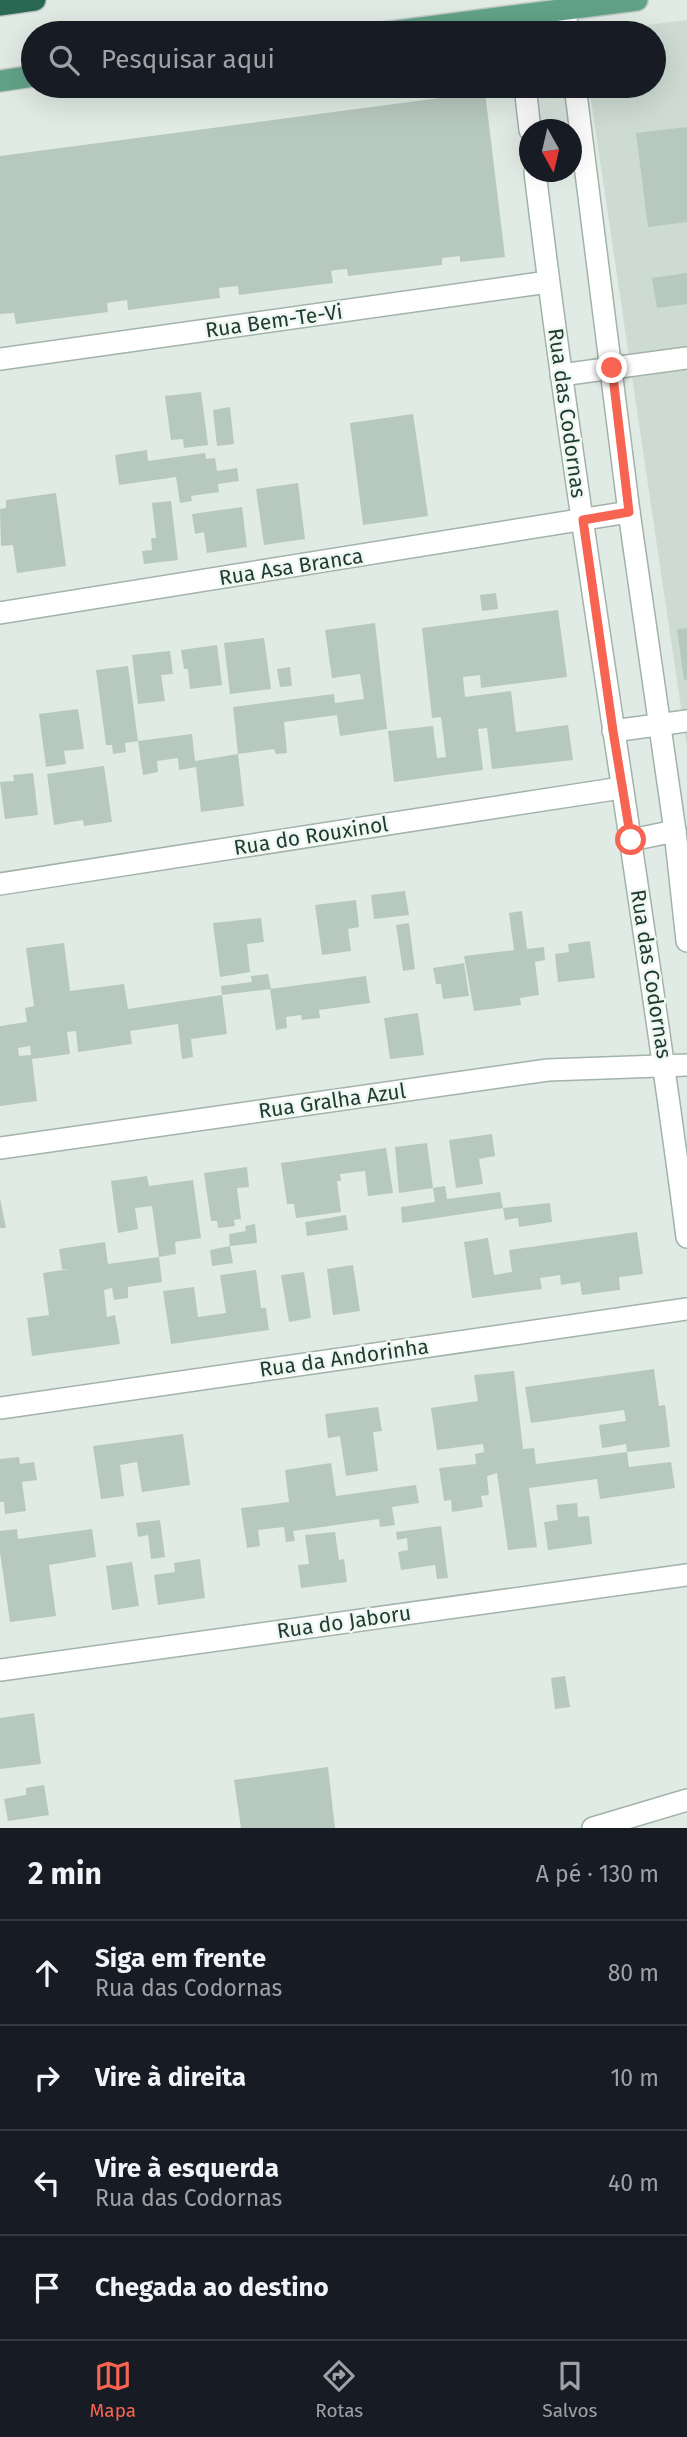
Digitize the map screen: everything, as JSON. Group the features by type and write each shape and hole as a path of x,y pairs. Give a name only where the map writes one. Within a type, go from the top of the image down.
{"highway":[{"path":"0,5 35,0"}],"main road":[{"path":"531,21 565,11 637,0"},
{"path":"0,81 21,78"}],"street":[{"path":"565,11 566,21"},
{"path":"526,98 529,119"},
{"name":"Rua das Codornas","path":"577,98 687,941"},
{"name":"Rua das Codornas","path":"536,182 561,375 621,788 666,1066 687,1237"},
{"name":"Rua Bem-Te-Vi","path":"0,359 548,282"},
{"path":"561,375 687,358"},
{"name":"Rua Asa Branca","path":"0,613 629,512"},
{"path":"613,731 687,722"},
{"name":"Rua do Rouxinol","path":"0,884 621,788"},
{"path":"631,840 674,831"},
{"name":"Rua Gralha Azul","path":"0,1148 548,1070 687,1065"},
{"name":"Rua da Andorinha","path":"0,1408 687,1309"},
{"name":"Rua do Jaboru","path":"0,1670 687,1575"},
{"path":"593,1828 687,1800"}],"shaded area":[{"path":"687,20 687,748 591,98 666,98 666,23"}],"building":[{"path":"440,98 486,98 505,257 460,262 460,256 442,258 442,265 348,276 347,269 335,270 331,271 333,283 239,295 238,286 219,288 220,298 128,310 127,300 107,303 108,312 16,324 14,313 0,314 0,156"},
{"path":"687,127 687,222 648,227 636,133"},
{"path":"687,273 687,304 657,308 652,278"},
{"path":"201,392 208,445 184,448 183,439 171,440 165,396"},
{"path":"230,407 234,444 217,446 213,410"},
{"path":"413,414 428,516 363,525 350,423"},
{"path":"147,450 148,461 205,453 206,459 215,458 217,471 237,468 239,481 218,484 219,492 191,496 192,501 180,503 176,477 119,485 115,455"},
{"path":"298,483 305,539 264,545 256,489"},
{"path":"56,493 66,566 17,573 13,545 1,546 0,509 6,508 6,500"},
{"path":"171,501 178,560 144,564 142,551 152,550 151,538 156,538 152,503"},
{"path":"242,507 247,547 207,553 204,532 195,534 192,514"},
{"path":"496,593 498,609 482,611 480,595"},
{"path":"558,610 567,677 481,688 480,675 463,677 465,697 511,691 516,732 568,725 573,760 492,769 487,728 478,729 483,770 394,782 388,731 433,726 437,758 446,757 441,717 432,718 422,628"},
{"path":"375,623 387,729 340,736 337,715 284,722 287,753 276,754 274,749 238,754 233,707 334,694 335,703 364,699 360,674 332,678 325,630"},
{"path":"687,628 687,679 684,680 677,629"},
{"path":"264,638 271,689 230,694 224,643"},
{"path":"217,645 222,685 190,689 188,669 184,669 181,650"},
{"path":"170,651 173,674 161,675 165,701 138,704 132,655"},
{"path":"128,666 138,741 125,743 126,752 113,754 112,745 106,745 96,670"},
{"path":"290,667 292,686 280,687 277,669"},
{"path":"78,709 84,749 64,751 66,764 46,767 39,714"},
{"path":"192,734 195,761 238,754 244,806 201,812 196,767 179,770 178,758 157,761 158,772 143,775 138,741"},
{"path":"104,766 112,822 84,826 83,820 54,825 47,774"},
{"path":"33,773 38,815 5,819 0,782 14,781 13,775"},
{"path":"405,891 409,915 374,919 371,895"},
{"path":"356,900 359,927 348,929 351,951 322,955 315,905"},
{"path":"522,911 527,949 544,947 545,960 535,962 539,995 520,998 521,1005 474,1011 464,956 514,950 509,913"},
{"path":"261,918 264,942 247,944 250,972 220,977 213,923"},
{"path":"409,923 415,969 403,971 396,925"},
{"path":"590,941 595,978 558,982 555,954 569,952 568,944"},
{"path":"64,943 70,991 124,984 128,1009 222,995 227,1034 191,1039 193,1057 182,1059 178,1024 130,1031 132,1044 78,1052 76,1031 67,1032 70,1054 32,1059 37,1101 0,1106 0,1026 27,1022 25,1008 34,1006 26,948","holes":["30,1046 31,1055 19,1056 18,1048"]},
{"path":"464,963 469,996 443,999 441,984 436,984 433,968"},
{"path":"268,974 271,989 222,995 221,986 252,982 251,976"},
{"path":"366,976 370,1003 319,1010 320,1018 302,1020 301,1015 286,1017 287,1028 276,1030 270,989"},
{"path":"418,1013 424,1055 390,1059 384,1018"},
{"path":"492,1134 495,1156 479,1159 483,1184 456,1188 449,1140"},
{"path":"427,1143 433,1188 399,1193 395,1147"},
{"path":"386,1148 393,1193 368,1196 365,1171 340,1174 341,1181 337,1181 341,1212 296,1218 294,1204 287,1204 281,1163"},
{"path":"247,1167 249,1187 237,1188 241,1219 234,1220 235,1226 218,1228 217,1221 211,1221 204,1173"},
{"path":"147,1176 149,1186 193,1180 201,1238 175,1242 176,1254 159,1257 152,1206 135,1208 138,1229 118,1233 111,1181"},
{"path":"445,1186 447,1199 500,1192 503,1208 402,1223 401,1207 435,1202 433,1188"},
{"path":"0,1199 6,1228 0,1228"},
{"path":"550,1203 552,1222 519,1227 518,1218 505,1220 503,1208"},
{"path":"346,1215 348,1230 307,1236 305,1222"},
{"path":"255,1224 257,1243 230,1246 229,1234 246,1231 245,1226"},
{"path":"637,1232 643,1274 619,1277 620,1290 582,1295 580,1282 561,1285 560,1275 540,1278 542,1289 472,1298 464,1242 488,1238 494,1275 512,1272 509,1250"},
{"path":"105,1242 108,1264 159,1257 162,1282 128,1287 128,1298 114,1300 112,1288 104,1290 107,1317 115,1315 120,1344 32,1356 27,1318 49,1315 43,1273 69,1269 62,1269 59,1249"},
{"path":"230,1246 233,1263 212,1266 210,1250"},
{"path":"353,1265 360,1311 333,1315 327,1269"},
{"path":"256,1270 261,1308 266,1308 269,1330 171,1344 163,1291 194,1287 198,1317 226,1313 220,1275"},
{"path":"304,1272 311,1318 289,1322 281,1275"},
{"path":"654,1369 659,1406 665,1405 670,1447 627,1452 626,1444 602,1448 599,1425 626,1421 624,1410 531,1423 525,1387"},
{"path":"514,1371 523,1449 534,1448 536,1464 627,1452 629,1467 671,1462 675,1488 600,1499 597,1479 529,1488 537,1547 508,1550 497,1473 487,1476 489,1495 481,1496 483,1507 452,1512 451,1500 444,1501 439,1468 476,1464 475,1454 484,1452 483,1444 437,1450 431,1408 478,1401 474,1375"},
{"path":"378,1407 382,1431 373,1432 378,1471 346,1476 340,1436 328,1438 325,1414"},
{"path":"183,1434 190,1485 142,1492 137,1462 120,1465 124,1496 101,1499 93,1446"},
{"path":"19,1457 20,1464 34,1462 37,1480 22,1482 26,1511 5,1514 4,1502 0,1502 0,1459"},
{"path":"331,1463 336,1496 416,1485 419,1503 392,1507 395,1525 380,1527 379,1519 293,1531 295,1541 286,1542 284,1527 258,1530 260,1546 247,1548 241,1508 289,1502 285,1470"},
{"path":"577,1503 578,1517 589,1516 592,1544 548,1550 544,1522 558,1520 556,1505"},
{"path":"160,1520 165,1557 151,1559 148,1535 138,1537 136,1523"},
{"path":"441,1526 448,1578 437,1579 435,1565 401,1570 398,1552 408,1550 407,1538 397,1540 396,1532"},
{"path":"17,1529 18,1539 92,1529 96,1557 49,1565 56,1616 10,1622 0,1552 0,1531"},
{"path":"335,1532 339,1560 344,1559 347,1582 301,1588 298,1565 309,1564 305,1535"},
{"path":"200,1559 205,1598 158,1605 154,1575 175,1572 174,1563"},
{"path":"132,1562 139,1606 112,1610 106,1566"},
{"path":"565,1676 570,1707 555,1709 551,1678"},
{"path":"34,1713 41,1764 0,1769 0,1718"},
{"path":"328,1767 335,1828 241,1828 234,1780"},
{"path":"44,1785 49,1815 8,1821 4,1799 26,1795 26,1788"}],"route":[{"path":"612,368 629,512 583,520 621,788 631,840"}]}
